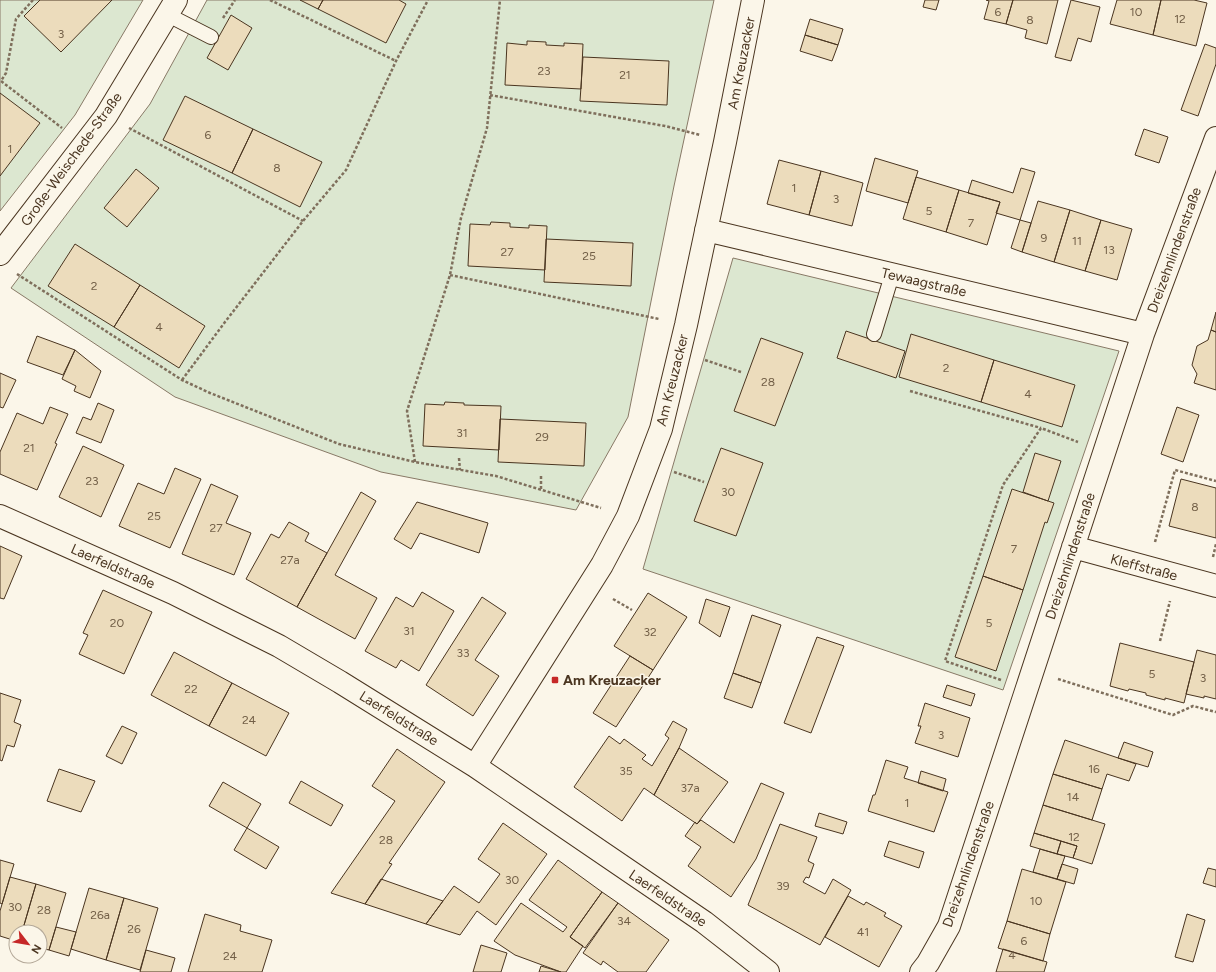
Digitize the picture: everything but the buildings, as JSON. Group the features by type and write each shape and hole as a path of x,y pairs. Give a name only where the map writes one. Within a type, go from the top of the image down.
{"street":[{"name":"Am Kreuzacker","path":"475,766 590,586 628,516 660,429 706,230 753,0"},
{"name":"Große-Weischede-Straße","path":"0,254 106,116 172,7"},
{"name":"Dreizehnlindenstraße","path":"920,972 928,963 948,926 1143,334 1216,138"},
{"name":"Tewaagstraße","path":"706,230 1143,334"},
{"name":"Laerfeldstraße","path":"0,516 173,594 279,646 340,682 475,766 704,922 768,972"},
{"name":"Kleffstraße","path":"1073,547 1216,586"}],"lane":[{"path":"172,7 211,37"},
{"path":"874,334 892,274"}],"path":[{"path":"34,0 16,19 6,73 1,81 84,146"},
{"path":"270,0 396,61"},
{"path":"182,380 225,322 346,170 396,61 428,0"},
{"path":"415,462 407,411 450,275 461,218 487,128 500,0"},
{"path":"490,95 682,130"},
{"path":"129,128 304,221"},
{"path":"13,271 182,380 339,444 415,462 496,476 628,516"},
{"path":"450,275 644,316"},
{"path":"679,352 741,372"},
{"path":"910,391 1041,428 1104,452"},
{"path":"1041,428 1003,485 945,661 1173,715 1193,706 1216,712"},
{"path":"460,458 460,470"},
{"path":"1148,568 1175,470 1216,481"},
{"path":"541,475 541,489"},
{"path":"1160,641 1176,576"}],"green space":[{"path":"0,0 143,0 75,115 0,211"},
{"path":"207,0 714,0 674,186 628,417 576,510 381,472 175,397 11,288 150,104"},
{"path":"733,258 1119,351 1003,690 643,569"}],"place":[{"name":"Am Kreuzacker","path":"555,680"}]}
